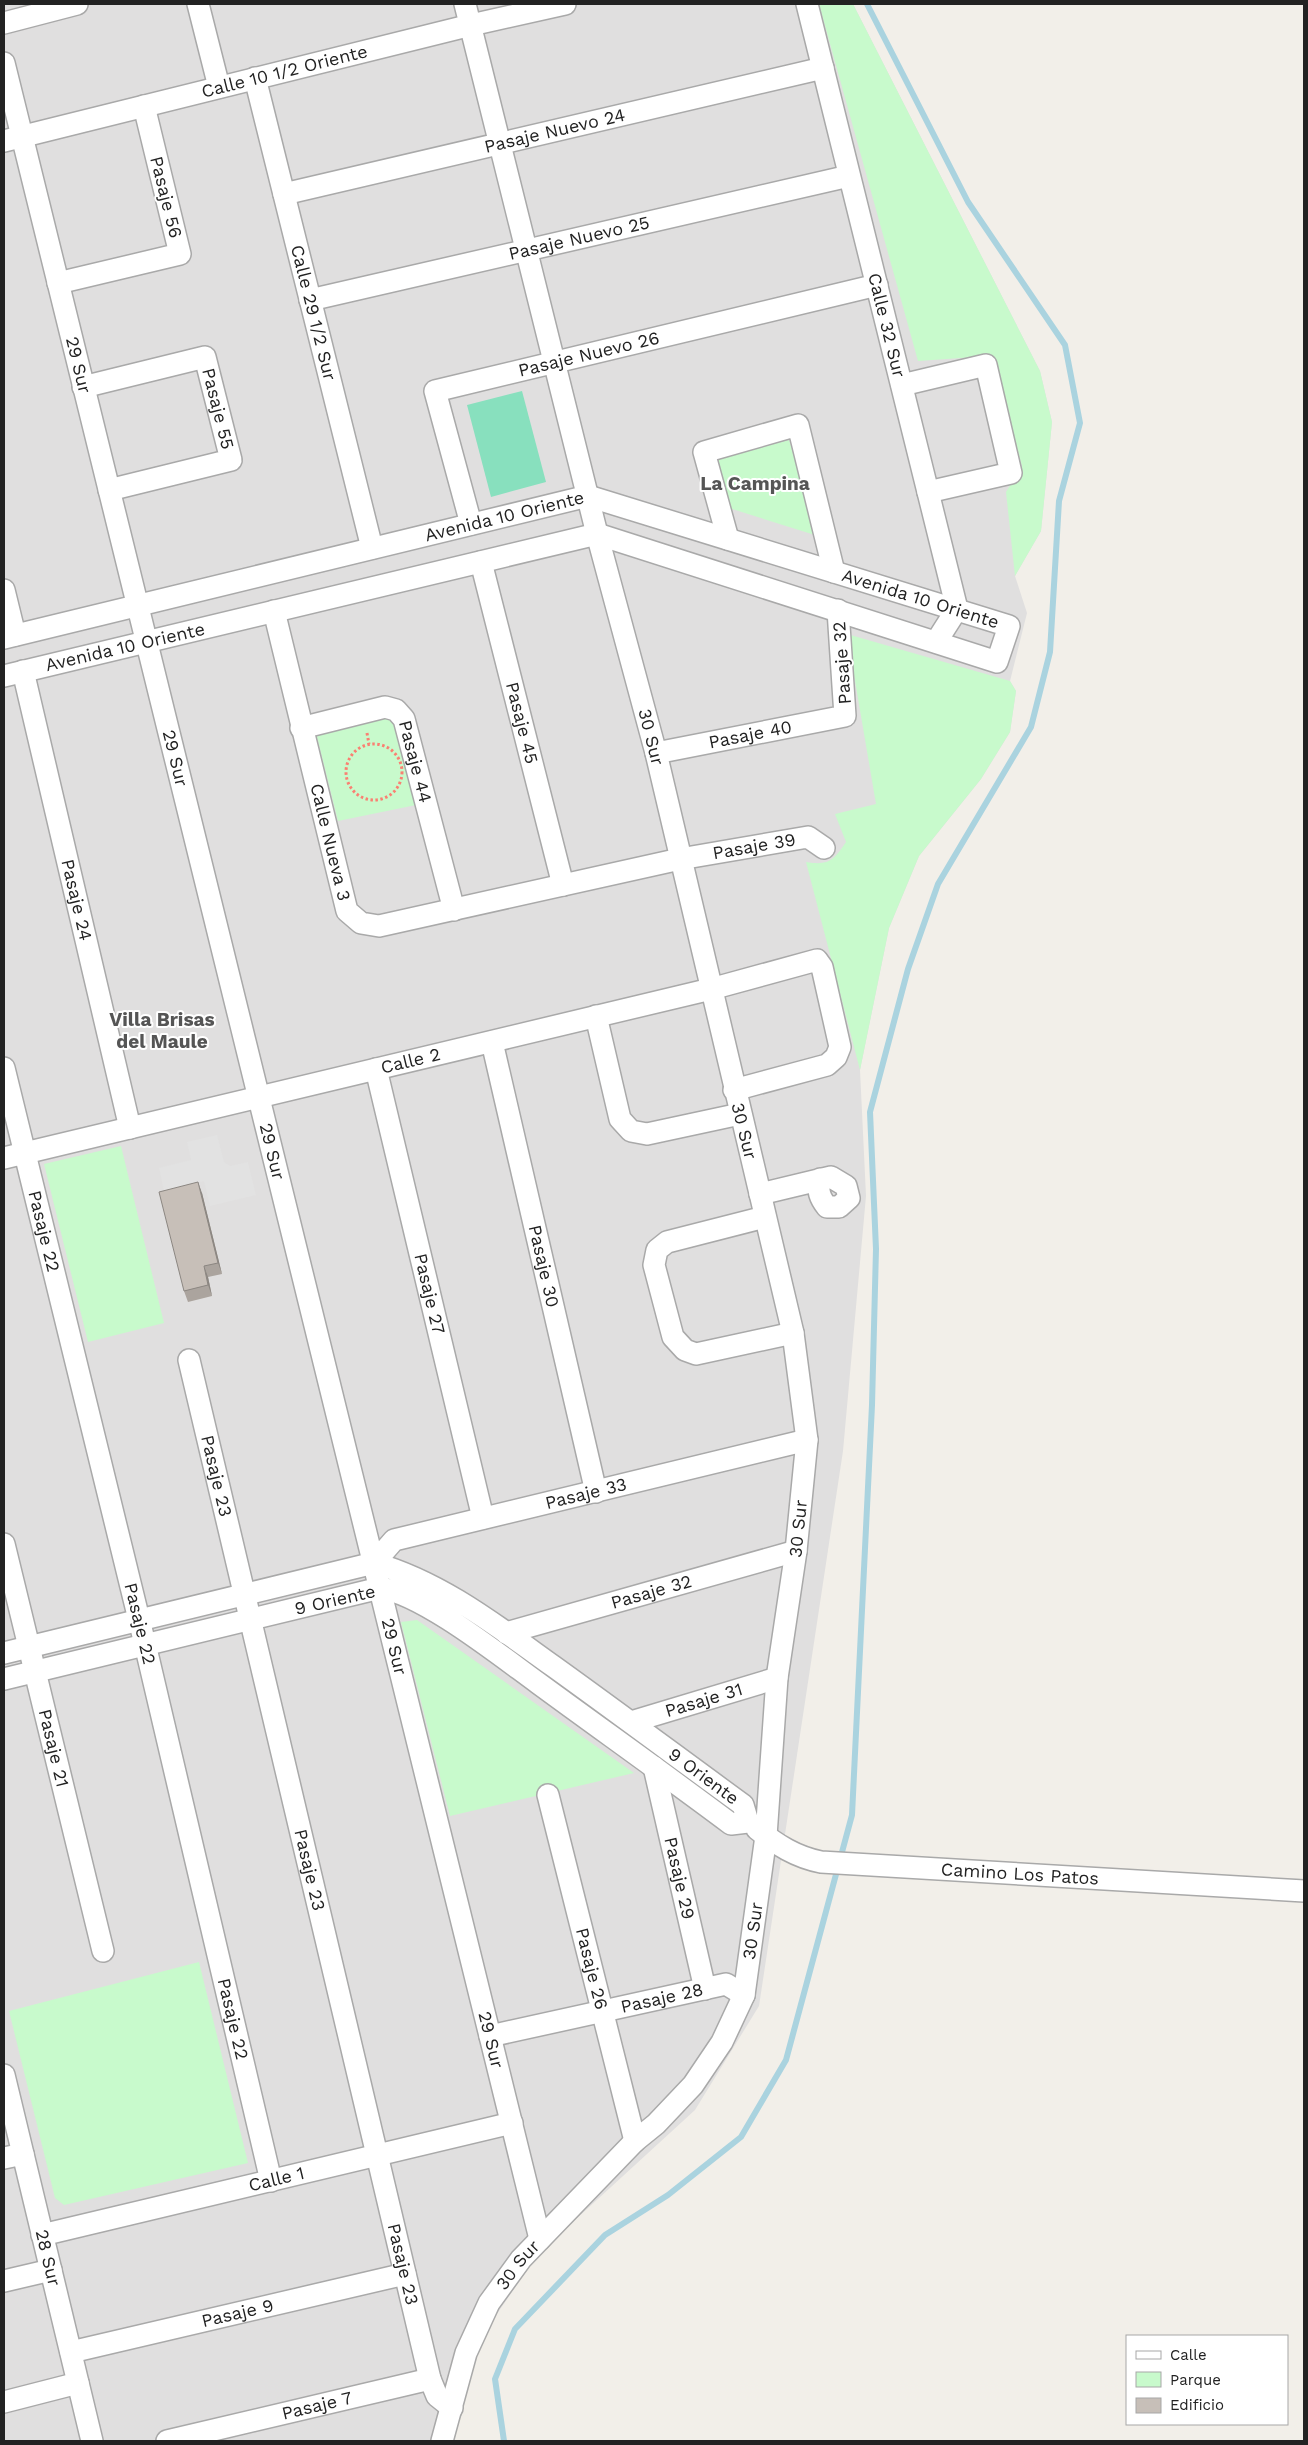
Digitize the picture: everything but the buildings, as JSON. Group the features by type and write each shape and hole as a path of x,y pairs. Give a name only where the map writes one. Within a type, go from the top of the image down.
{"street":[{"path":"4,23 77,4"},
{"path":"198,4 219,87"},
{"name":"30 Sur","path":"442,2441 466,2354 481,2319 504,2280 540,2239 635,2141 675,2106 698,2078 722,2042 744,1995 766,1836 777,1678 796,1551 807,1440 793,1333 734,1090 656,753 597,534 465,4"},
{"name":"Calle 10 1/2 Oriente","path":"13,138 470,25 565,4"},
{"name":"Calle 32 Sur","path":"807,4 957,609"},
{"name":"29 Sur","path":"4,63 13,138 58,283 84,386 540,2239"},
{"name":"Pasaje Nuevo 24","path":"284,194 823,68"},
{"name":"Calle 29 1/2 Sur","path":"255,78 372,548"},
{"name":"Pasaje 56","path":"58,283 180,254 144,106"},
{"name":"Pasaje Nuevo 25","path":"310,300 849,176"},
{"name":"Pasaje Nuevo 26","path":"471,524 435,391 877,284"},
{"name":"Pasaje 55","path":"84,386 206,357 231,460 109,490"},
{"path":"902,385 986,365 1011,473 928,492"},
{"path":"728,539 704,452 798,425 834,572"},
{"name":"Avenida 10 Oriente","path":"9,637 588,496 1009,626 997,662 597,534 13,674"},
{"name":"Pasaje 45","path":"481,562 564,885"},
{"path":"4,590 9,637"},
{"path":"936,642 957,609"},
{"name":"Pasaje 32","path":"838,610 845,716"},
{"name":"Calle Nueva 3","path":"274,611 347,911 361,923 379,926 680,859"},
{"name":"Pasaje 24","path":"13,674 130,1128"},
{"name":"Pasaje 44","path":"301,728 385,707 396,710 404,720 454,910"},
{"name":"Pasaje 40","path":"656,753 845,716"},
{"name":"Pasaje 39","path":"680,859 808,837 824,848"},
{"name":"Calle 2","path":"14,1156 711,989 817,960 822,967 840,1047 836,1057 827,1065 734,1090"},
{"path":"596,1016 620,1119 631,1132 647,1134 740,1114"},
{"name":"Pasaje 30","path":"492,1042 596,1492"},
{"name":"Pasaje 22","path":"4,1068 14,1156 139,1620 271,2181"},
{"name":"Pasaje 27","path":"376,1069 483,1518"},
{"path":"760,1194 820,1179"},
{"path":"765,1217 667,1242 657,1250 654,1265 673,1337 685,1350 696,1354 793,1333"},
{"name":"Pasaje 23","path":"189,1360 430,2380"},
{"name":"Pasaje 33","path":"374,1564 394,1540 807,1440"},
{"name":"Pasaje 21","path":"4,1544 103,1951"},
{"name":"Pasaje 32","path":"506,1633 796,1551"},
{"name":"9 Oriente","path":"4,1653 374,1564 398,1570 436,1587 506,1633 631,1722 743,1806 748,1822 731,1824 487,1647 408,1597 380,1588 4,1679"},
{"name":"Pasaje 31","path":"631,1722 777,1678"},
{"name":"Pasaje 29","path":"654,1767 705,1988"},
{"name":"Pasaje 26","path":"548,1795 635,2141"},
{"name":"Camino Los Patos","path":"748,1822 766,1836 804,1859 830,1863 1304,1890"},
{"name":"Pasaje 28","path":"490,2036 726,1984 744,1995"},
{"name":"28 Sur","path":"4,2075 13,2156 42,2235 92,2441"},
{"name":"Calle 1","path":"42,2235 512,2123"},
{"path":"4,2281 51,2270"},
{"name":"Pasaje 9","path":"71,2352 404,2274"},
{"path":"430,2380 437,2396 452,2408"},
{"name":"Pasaje 7","path":"167,2441 430,2380"},
{"path":"4,2402 78,2383"}],"path":[{"path":"364,745 382,745 396,754 400,762 402,771 397,788 383,799 366,800 358,796 347,782 346,764 356,749 364,745"}],"shaded area":[{"path":"4,4 853,4 1040,371 1052,422 1041,531 1015,576 1027,613 1010,681 1016,691 1010,732 981,779 919,856 889,928 860,1070 866,1196 843,1451 759,2006 695,2110 539,2253 463,2363 437,2441 4,2441"},
{"path":"217,1135 224,1162 230,1166 248,1162 256,1195 210,1206 204,1181 164,1191 159,1168 191,1160 187,1142"}],"green space":[{"path":"819,4 853,4 1040,371 1052,422 1041,531 1015,576 1006,492 1022,466 990,356 918,361"},
{"path":"522,391 546,482 491,497 467,405"},
{"path":"789,440 818,536 729,508 714,460"},
{"path":"847,634 1010,681 1016,691 1010,732 981,779 919,856 889,928 860,1070 806,862 820,863 830,860 846,842 835,814 876,804"},
{"path":"382,716 391,719 398,726 416,805 338,821 316,733"},
{"path":"121,1146 164,1323 88,1342 44,1164"},
{"path":"417,1620 634,1773 450,1816 401,1622"},
{"path":"199,1962 248,2163 64,2205 55,2198 9,2011"}],"waterway":[{"path":"504,2441 495,2379 515,2329 605,2235 668,2195 741,2137 786,2060 852,1815 872,1405 876,1249 870,1112 908,969 938,884 1031,727 1050,652 1059,501 1080,423 1065,345 968,202 867,4"}],"district":[{"name":"La Campina","path":"755,483"},
{"name":"Villa Brisas del Maule","path":"162,1030"}]}
